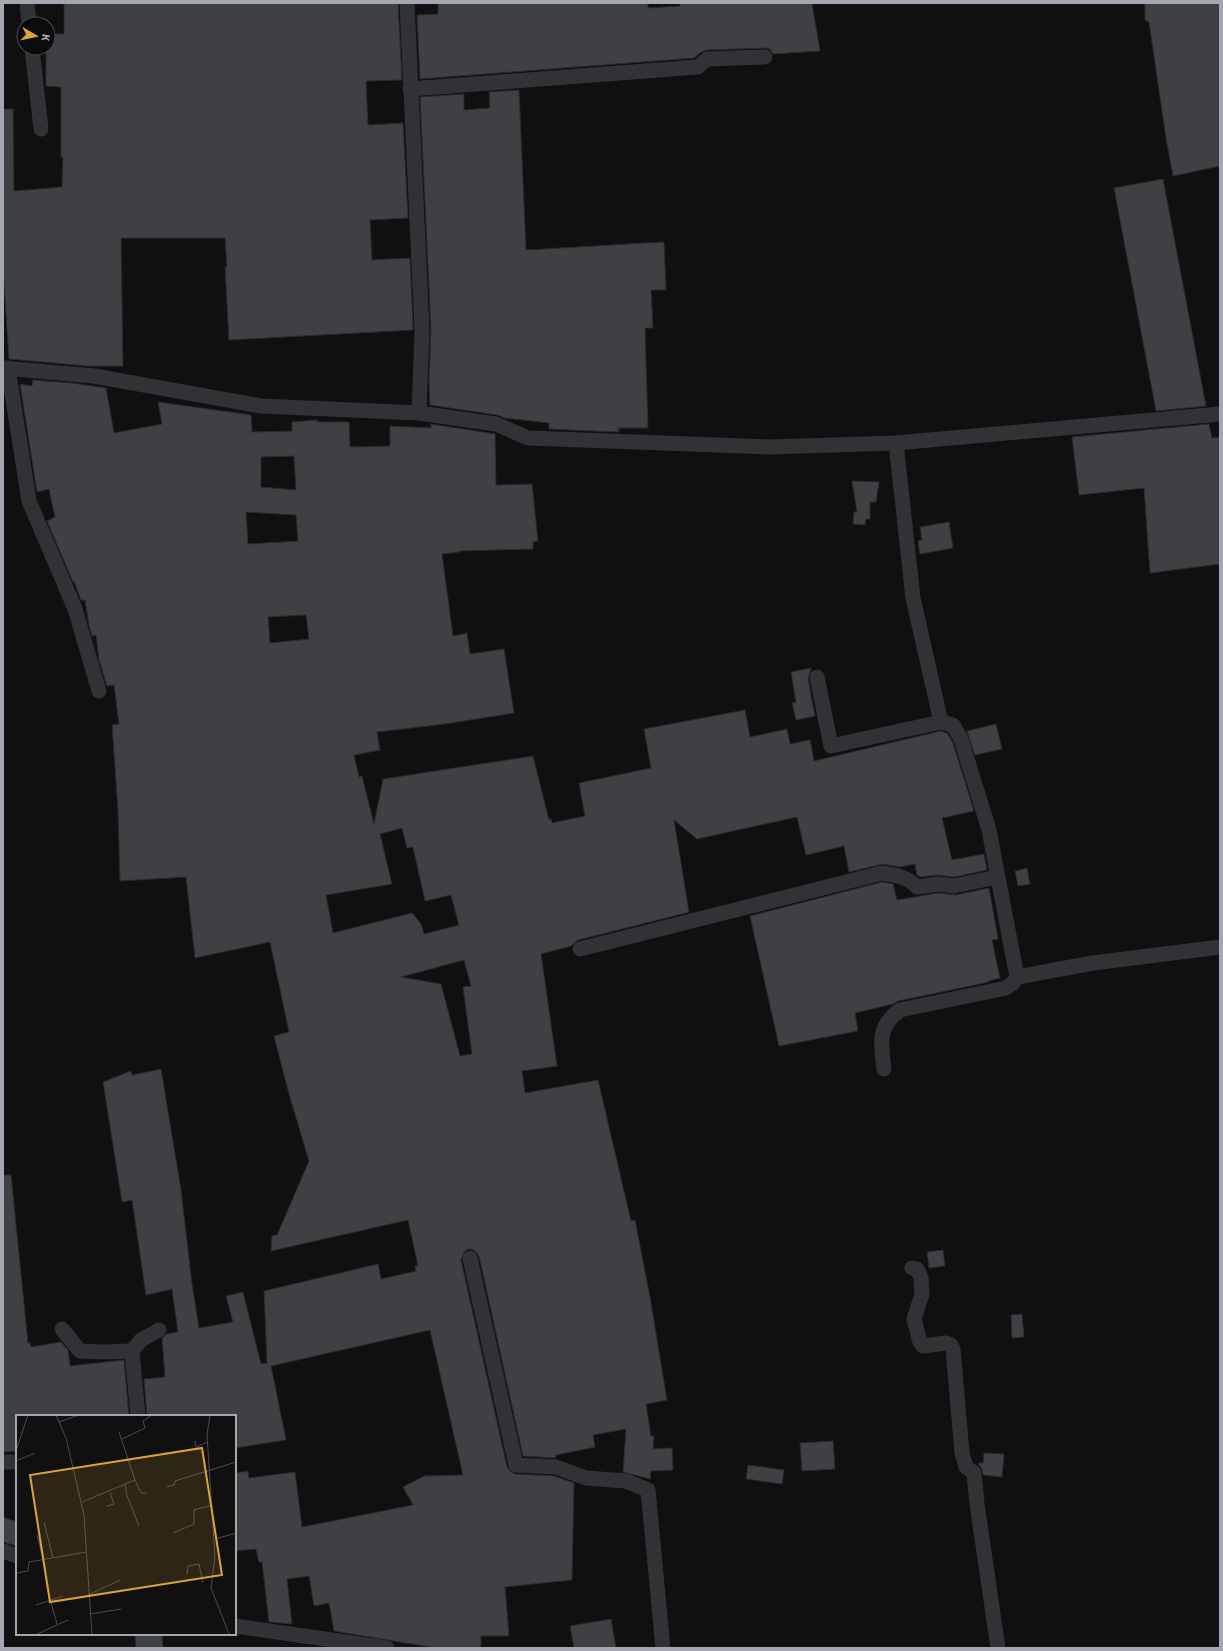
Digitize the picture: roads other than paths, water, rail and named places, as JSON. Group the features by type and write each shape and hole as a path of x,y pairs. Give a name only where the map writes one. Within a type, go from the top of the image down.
{"street":[{"path":"27,3 28,16"},
{"path":"407,3 422,330 419,413"},
{"path":"33,56 41,129"},
{"path":"410,89 698,67 707,59 765,57"},
{"path":"99,691 75,609 30,501 6,368 94,376 261,406 419,413 496,424 528,438 769,447 896,444 1220,414"},
{"path":"896,444 913,598 941,722"},
{"path":"817,677 831,746 941,722 953,725 962,739 989,830 1017,977 1013,983 1006,988 900,1010 890,1017 884,1027 881,1043 884,1069"},
{"path":"580,948 882,873 898,876 911,881 917,887 938,884 954,886 997,877"},
{"path":"1017,977 1093,963 1220,947"},
{"path":"470,1258 516,1465 556,1467 586,1478 626,1481 648,1490 663,1648"},
{"path":"912,1268 917,1269 921,1278 922,1294 914,1319 920,1342 923,1346 946,1343 951,1345 953,1349 962,1453 966,1467 974,1473 978,1511 998,1648"},
{"path":"62,1329 80,1351 132,1351"},
{"path":"138,1415 132,1351 141,1340 159,1330"},
{"path":"3,1462 16,1462"},
{"path":"3,1551 16,1556"},
{"path":"236,1626 351,1645 387,1648"}]}
